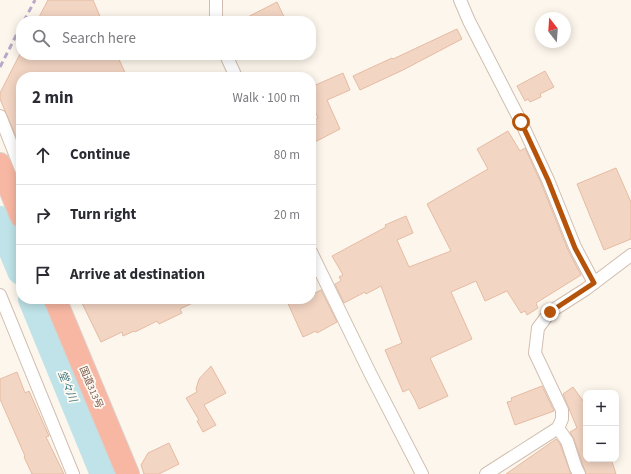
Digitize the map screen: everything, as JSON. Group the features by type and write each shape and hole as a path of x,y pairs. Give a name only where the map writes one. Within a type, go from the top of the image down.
{"highway":[{"path":"0,164 16,204"},
{"name":"国道313号","path":"57,304 128,474"}],"street":[{"path":"216,0 216,16"},
{"path":"460,0 521,122 548,180 575,248 594,283"},
{"path":"228,60 234,72"},
{"path":"0,116 16,156"},
{"path":"494,472 558,428 562,418 562,410 536,353 538,328 550,312 594,283 631,255"},
{"path":"316,263 422,474"},
{"path":"0,295 73,474"},
{"path":"65,304 66,325"},
{"path":"558,428 567,440 579,474"}],"building":[{"path":"48,0 93,0 100,16 40,16"},
{"path":"277,2 284,16 250,16"},
{"path":"457,29 462,39 403,70 360,90 353,76"},
{"path":"17,60 119,60 125,72 16,72 16,136 0,99 0,93"},
{"path":"545,71 554,87 540,94 541,97 530,102 528,99 525,101 517,86"},
{"path":"343,73 350,90 327,100 340,129 316,141 316,119 318,118 316,114 316,85"},
{"path":"508,131 520,151 525,148 568,250 581,275 536,303 538,308 527,315 525,311 521,313 507,291 485,301 476,281 451,292 472,339 430,358 448,396 419,409 409,389 403,392 385,350 402,343 381,286 366,294 365,292 344,303 335,284 341,280 339,277 343,275 332,256 386,227 385,225 406,216 413,233 397,240 409,267 451,251 427,204 488,169 477,149"},
{"path":"616,168 631,202 631,239 604,250 577,184"},
{"path":"321,290 337,322 317,333 316,331 303,337 288,304 316,304 316,292"},
{"path":"82,304 190,304 180,309 182,313 159,324 157,321 135,332 134,331 123,336 122,332 101,342"},
{"path":"211,366 226,393 204,405 216,425 203,432 197,421 199,420 186,398 197,392 196,389 199,379"},
{"path":"17,372 25,393 29,391 49,436 46,437 64,474 32,474 24,457 25,456 0,399 0,379"},
{"path":"542,386 554,411 515,425 507,402 512,401 511,398"},
{"path":"573,387 583,401 583,462 612,462 616,474 586,474 574,439 570,432 577,428 563,394"},
{"path":"556,439 560,444 571,474 506,474"},
{"path":"169,443 179,464 159,474 144,474 141,465 148,453"}],"waterway":[{"name":"堂々川","path":"0,220 16,259"},
{"name":"堂々川","path":"34,304 104,474"}],"railway":[{"path":"27,16 35,0"},
{"path":"0,67 16,36"}],"route":[{"path":"521,122 548,180 575,248 594,283 550,312"}]}
